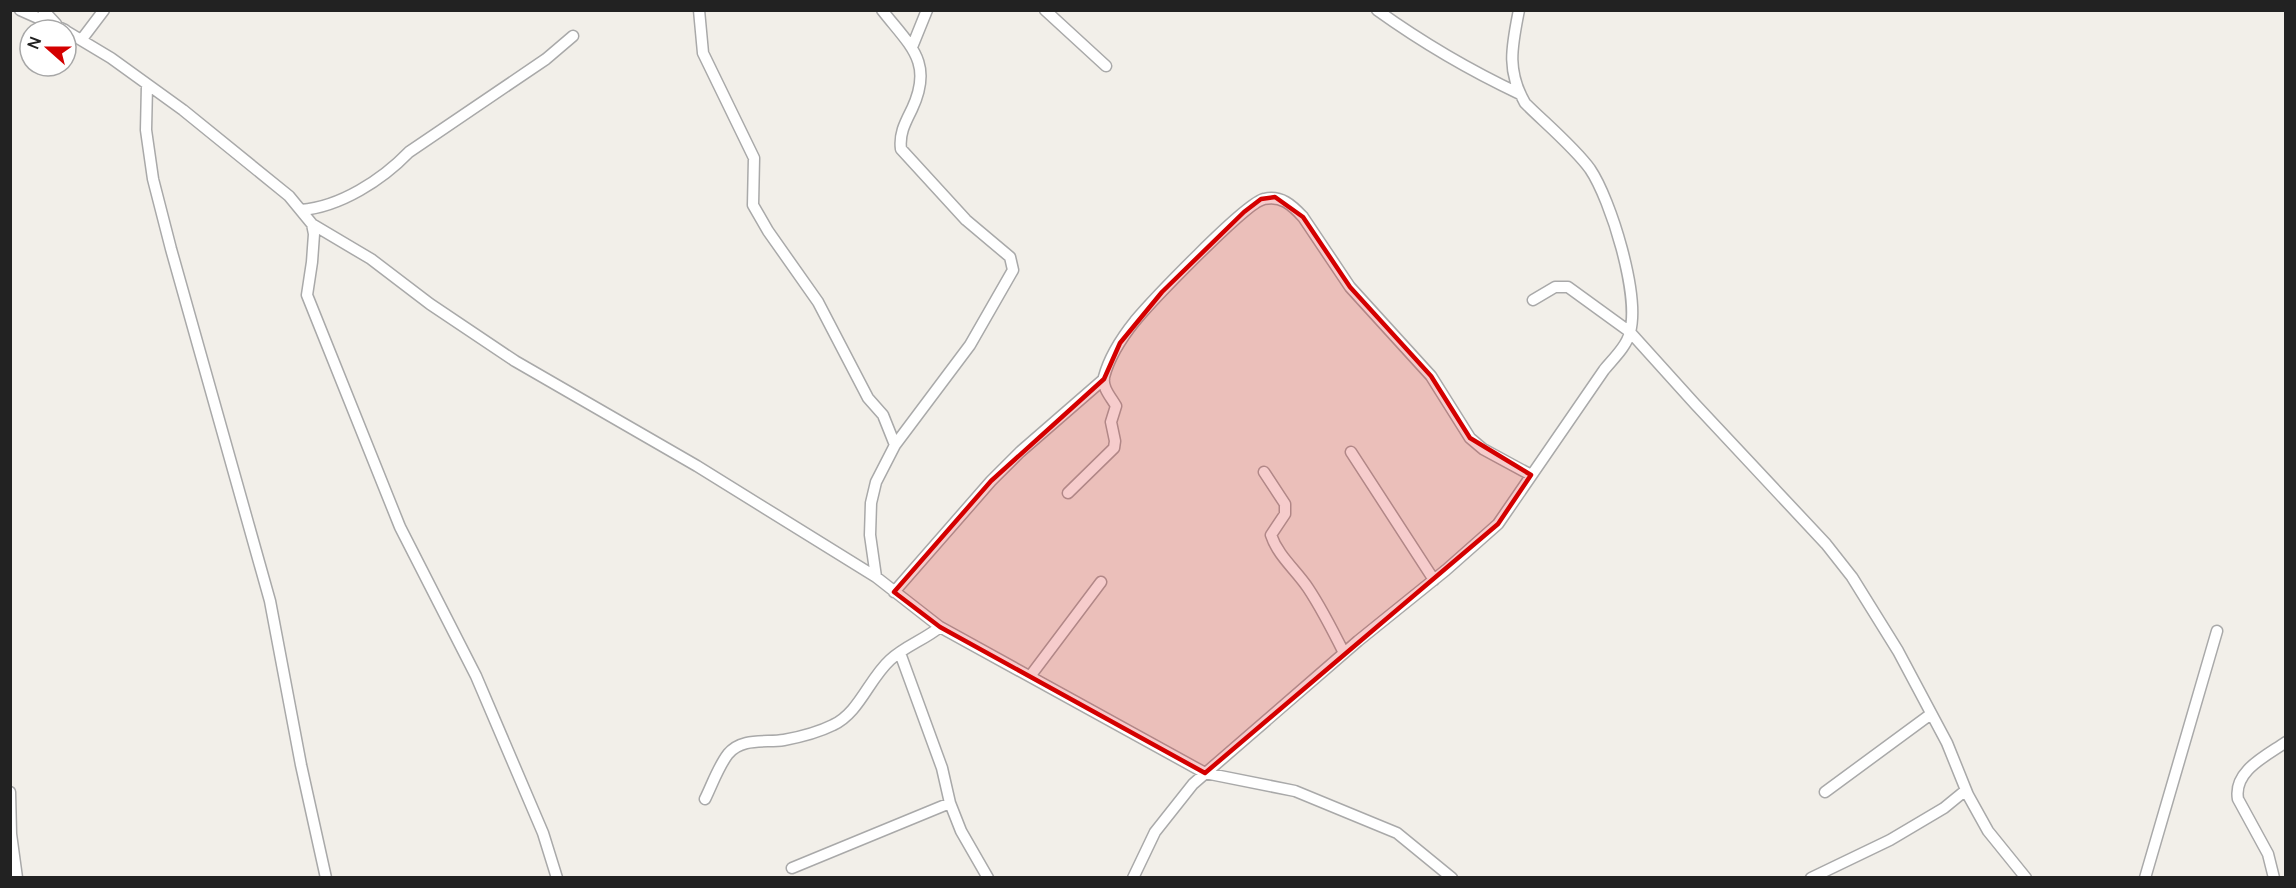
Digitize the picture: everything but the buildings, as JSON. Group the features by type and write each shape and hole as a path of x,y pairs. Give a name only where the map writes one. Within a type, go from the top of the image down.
{"street":[{"path":"20,10 38,18"},
{"path":"82,39 104,10"},
{"path":"699,10 703,53 754,158 753,205 768,231 818,302 868,398 883,415 895,445"},
{"path":"876,577 870,535 871,503 876,482 895,445 970,345 1013,270 1010,257 966,220 901,149 900,137 916,101 922,79 920,62 912,47 882,10"},
{"path":"912,47 927,10"},
{"path":"1044,10 1106,66"},
{"path":"1377,10 1418,39 1455,61 1520,94"},
{"path":"1133,878 1155,832 1204,773 1344,653 1434,580 1497,524 1604,369 1622,348 1630,332 1630,281 1607,203 1589,169 1525,103 1511,68 1519,10"},
{"path":"301,210 319,209 381,177 409,152 546,59 573,36"},
{"path":"78,37 111,58 218,138 289,196 312,224 371,259 430,304 514,361 697,466 876,577 940,627 1031,675 1204,773 1295,791 1397,833 1452,878"},
{"path":"147,85 146,130 153,179 270,601 301,765 326,878"},
{"path":"894,592 991,481 1020,452 1104,378 1120,343 1162,292 1244,212 1261,199 1275,197 1295,208 1304,217 1350,287 1431,376 1470,438 1484,449 1531,475"},
{"path":"312,224 312,262 307,295 400,527 476,676 543,833 557,878"},
{"path":"1533,300 1555,288 1568,287 1630,332 1826,544 1852,577 1880,621 1947,743 1966,790 1988,831 2026,878"},
{"path":"1068,494 1114,448 1111,422 1116,406 1105,387 1104,378"},
{"path":"1351,452 1434,580"},
{"path":"1264,472 1285,504 1285,514 1271,536 1275,548 1290,562 1308,588 1344,653"},
{"path":"1031,675 1101,582"},
{"path":"705,799 728,754 736,748 755,741 783,740 834,725 854,708 875,676 900,653 927,638 940,627"},
{"path":"2145,878 2217,631"},
{"path":"900,653 942,768 950,803 961,831 988,878"},
{"path":"1825,792 1931,714"},
{"path":"2274,878 2268,854 2238,799 2236,791 2238,784 2249,769 2286,742"},
{"path":"1811,878 1890,840 1944,808 1966,790"},
{"path":"10,792 11,834 17,878"},
{"path":"792,868 950,803"}],"highlighted area":[{"path":"1275,197 1303,217 1350,287 1431,376 1470,438 1531,475 1498,524 1205,773 940,627 894,592 991,481 1104,379 1120,343 1162,292 1244,212 1261,199"}]}
